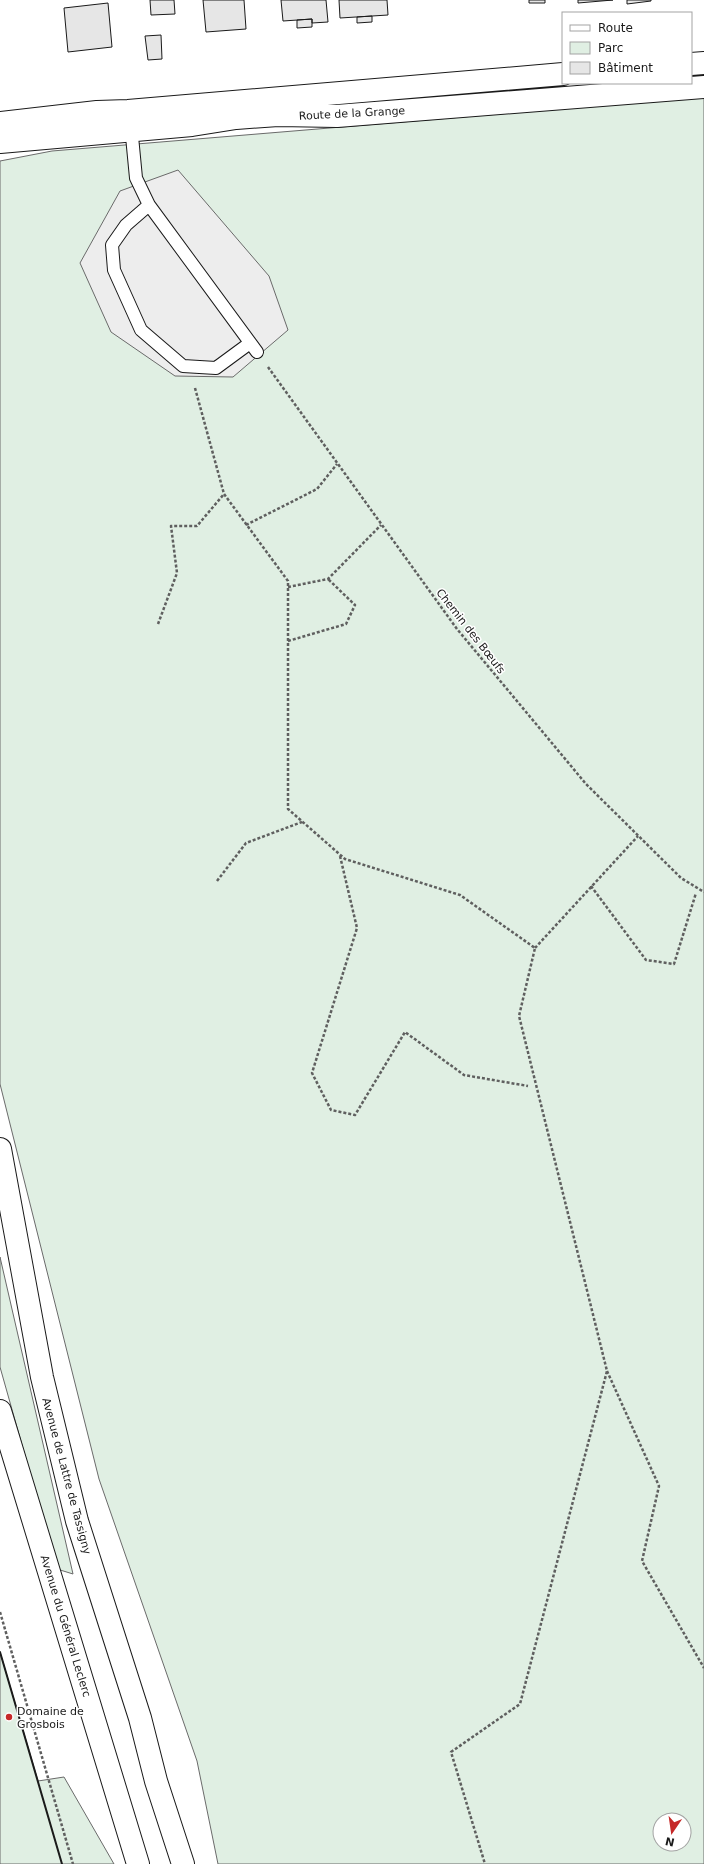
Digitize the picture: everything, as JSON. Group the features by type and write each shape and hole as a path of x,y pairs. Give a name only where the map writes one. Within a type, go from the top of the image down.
{"main road":[{"path":"692,64 704,63"},
{"name":"Route de la Grange","path":"0,142 130,121 562,74"},
{"name":"Route de la Grange","path":"0,123 96,112 130,121 192,125 236,118 278,115 337,116 704,87"},
{"name":"Avenue de Lattre de Tassigny","path":"0,1149 42,1377 77,1522 140,1718 156,1781 183,1864"},
{"name":"Avenue du Général Leclerc","path":"0,1411 138,1864"}],"lane":[{"path":"130,121 136,178 149,205 254,348 216,368 183,366 141,330 114,270 112,245 126,225 149,205"}],"path":[{"name":"Chemin des Bœufs","path":"254,348 457,629 586,784 681,878 704,892"},
{"path":"194,383 224,494 288,581 288,809 345,859 460,895 535,948"},
{"path":"246,525 316,489 337,464"},
{"path":"158,624 177,573 171,526 197,526 224,494"},
{"path":"288,587 328,579 381,525"},
{"path":"288,641 346,624 355,605 328,579"},
{"path":"217,881 246,843 302,822"},
{"path":"638,836 535,948 519,1016 607,1371 660,1486 642,1561 704,1668"},
{"path":"340,855 357,928 312,1073 331,1110 355,1115 405,1032 464,1075 528,1086"},
{"path":"591,886 646,960 674,964 696,893"},
{"path":"485,1864 451,1752 520,1704 607,1371"},
{"path":"0,1612 73,1864"}],"green space":[{"path":"704,97 704,1864 218,1864 197,1761 99,1479 0,1084 0,161 52,151"},
{"path":"0,1257 73,1574 57,1569 0,1367"},
{"name":"Domaine de Grosbois","path":"0,1652 38,1781 64,1777 114,1864 0,1864"}],"shaded area":[{"path":"178,170 269,276 288,330 233,377 175,376 111,332 80,263 120,191"}],"building":[{"path":"150,0 174,0 175,14 151,15"},
{"path":"203,0 244,0 246,29 206,32"},
{"path":"281,0 326,0 328,22 312,23 312,19 283,21"},
{"path":"339,0 387,0 388,15 340,18"},
{"path":"529,0 545,0 545,3 529,3"},
{"path":"578,0 613,0 578,3"},
{"path":"627,0 651,0 651,1 627,4"},
{"path":"108,3 112,47 68,52 64,8"},
{"path":"372,16 372,22 357,23 357,17"},
{"path":"312,19 312,27 297,28 297,20"},
{"path":"161,35 162,59 148,60 145,36"}],"wall":[{"path":"0,1652 62,1864"}],"place":[{"name":"Domaine de Grosbois","path":"9,1717"}]}
